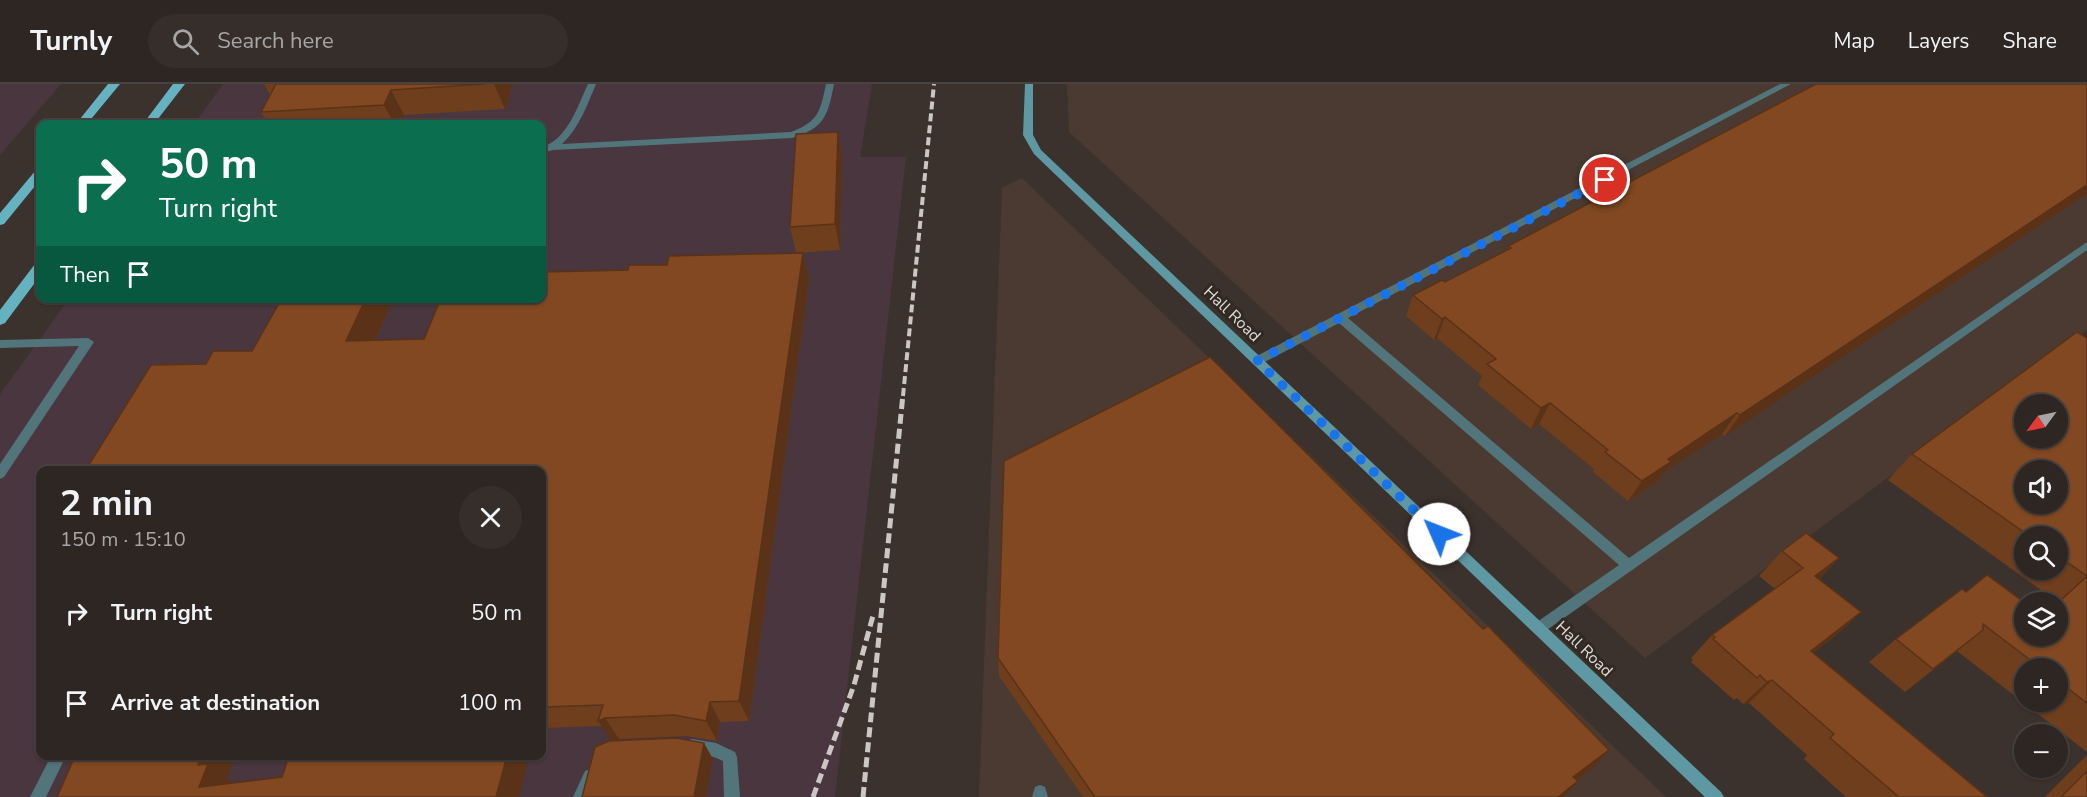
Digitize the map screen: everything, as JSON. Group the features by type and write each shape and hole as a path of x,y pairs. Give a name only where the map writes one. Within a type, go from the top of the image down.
{"main road":[{"path":"84,120 114,84"},
{"path":"151,120 179,84"},
{"path":"0,221 36,178"},
{"path":"0,320 36,272"}],"street":[{"name":"Hall Road","path":"1029,84 1028,135 1037,152 1716,797"}],"lane":[{"path":"547,148 563,140 572,129 592,84"},
{"path":"547,148 792,135 815,126 824,116 830,84"},
{"path":"1257,361 1788,84"},
{"path":"1539,628 2087,245"},
{"path":"1341,318 1629,566"},
{"path":"0,344 88,342 0,474"},
{"path":"675,746 686,745 716,750 730,757 732,797"},
{"path":"38,797 57,760"},
{"path":"581,797 595,767"}],"shaded area":[{"path":"0,84 61,84 0,155"},
{"path":"223,84 872,84 860,157 906,157 835,797 0,797 0,394 66,303 546,303 546,120 197,120"},
{"path":"1067,84 2087,84 2087,330 1645,658 1069,132"},
{"path":"1022,178 1666,797 979,797 1002,188"}],"building":[{"path":"276,84 485,84 391,90 384,105 261,112"},
{"path":"1816,84 2087,84 2087,185 1740,415 1737,413 1668,459 1671,462 1642,481 1605,452 1608,450 1550,403 1541,408 1487,364 1496,359 1445,317 1442,319 1413,295 1442,280 1445,282 1511,248 1508,246"},
{"path":"838,132 835,224 790,227 796,134"},
{"path":"803,253 739,701 710,702 706,721 674,715 605,718 598,721 603,705 546,707 546,466 88,466 151,365 206,364 213,351 252,351 279,303 364,303 346,341 424,339 439,303 546,303 546,272 628,270 629,265 667,265 669,256"},
{"path":"2077,332 2087,338 2087,576 2068,563 2068,526 2015,526 1912,454"},
{"path":"1210,357 1483,629 1488,626 1609,750 1573,777 1578,781 1558,797 1095,797 998,658 1004,461"},
{"path":"1806,533 1839,558 1815,576 1861,612 1811,651 1987,797 1899,797 1830,738 1834,734 1772,680 1767,682 1760,675 1757,678 1713,639 1715,637 1712,635 1803,568 1782,551"},
{"path":"1987,575 2014,595 2014,646 2068,646 2068,594 2087,576 2087,703 2068,689 2068,658 2028,658 1983,624 1983,630 1933,669 1896,639 1962,589 1966,592"},
{"path":"676,738 704,743 694,797 582,797 595,747 609,741"},
{"path":"73,760 200,760 198,765 208,764 199,787 282,777 288,760 506,760 496,797 57,797"},
{"path":"2087,771 2087,797 2061,797"}],"railway":[{"path":"903,396 934,84"},
{"path":"863,797 903,394"},
{"path":"813,797 854,685 874,612"}],"route":[{"path":"1439,534 1257,361 1605,180"}]}
